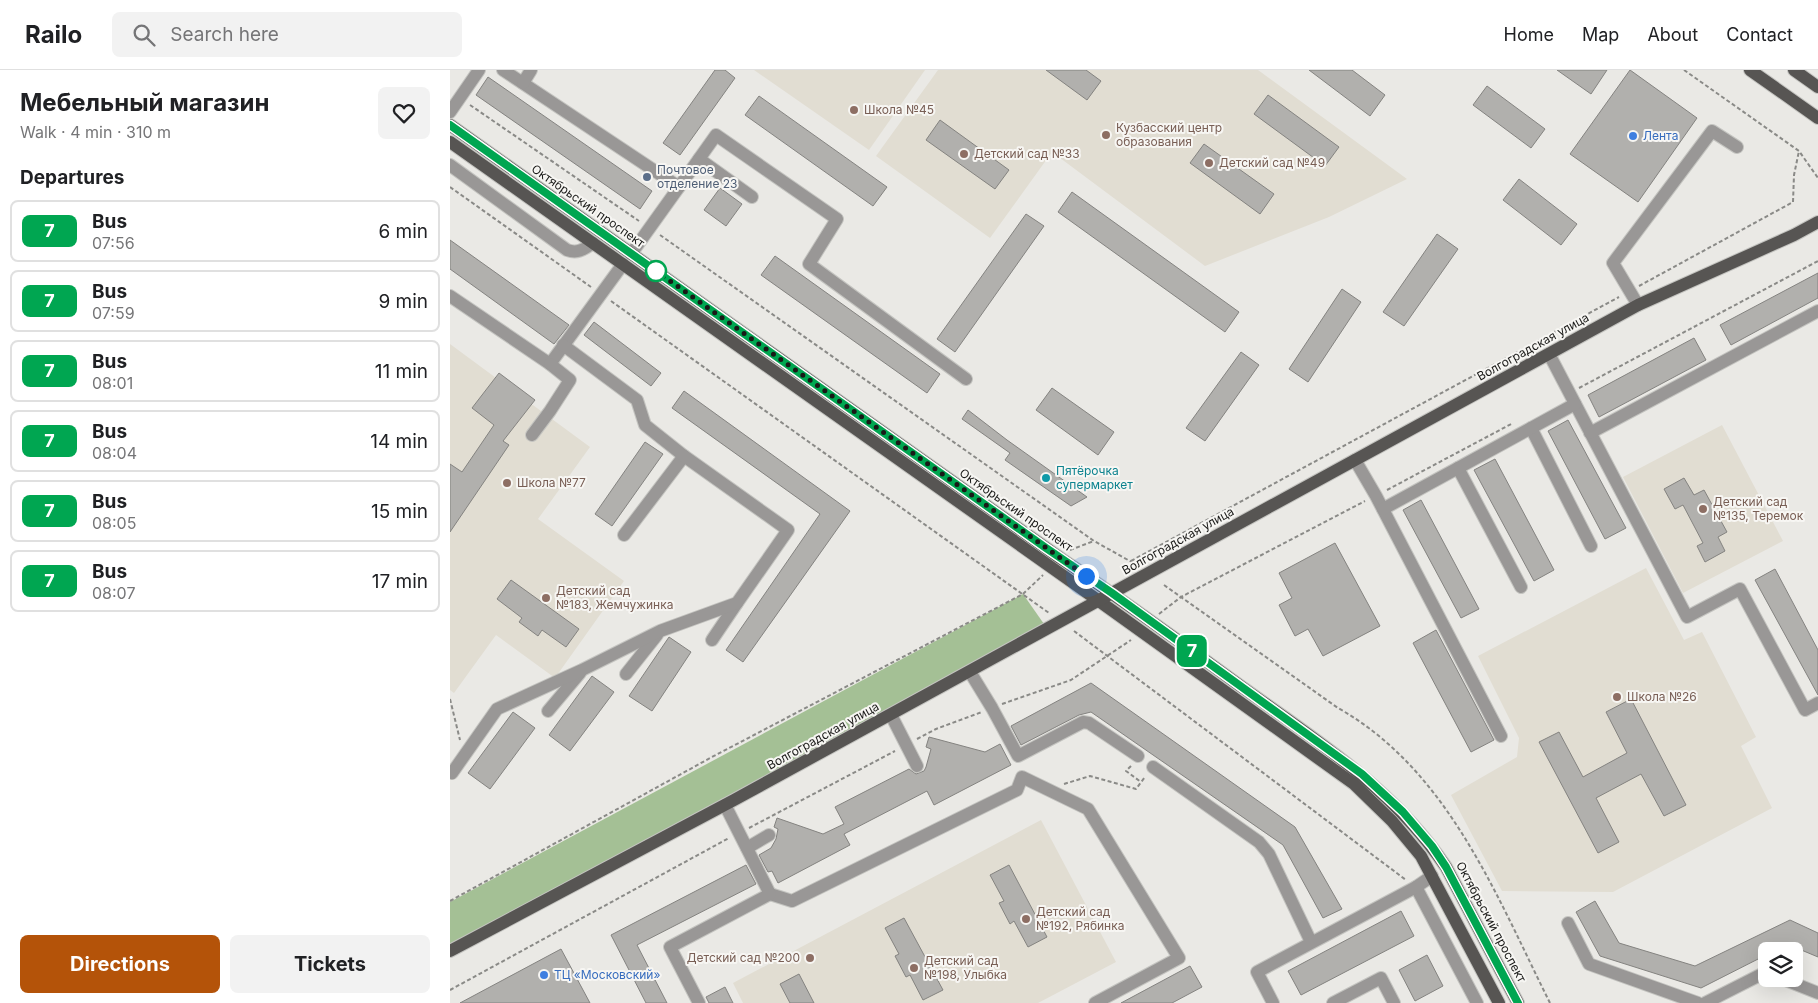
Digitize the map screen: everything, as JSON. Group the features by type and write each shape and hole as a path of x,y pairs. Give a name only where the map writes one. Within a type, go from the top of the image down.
{"main road":[{"path":"1750,70 1818,118"},
{"path":"1794,70 1818,87"},
{"name":"Октябрьский проспект","path":"450,125 1044,547 1112,593 1362,774 1403,812 1432,846 1446,867 1518,1003"},
{"path":"450,142 1099,601 1354,784 1392,822 1421,856 1499,1003"},
{"name":"Волгоградская улица","path":"450,951 891,715 1638,305 1794,235 1818,222"}],"lane":[{"path":"450,112 479,70"},
{"path":"503,70 679,187"},
{"path":"523,83 531,70"},
{"path":"1638,305 1613,263 1712,131 1737,147"},
{"path":"631,254 716,135 837,219 809,264 966,379"},
{"path":"699,159 752,197"},
{"path":"450,165 567,250 580,251 593,243"},
{"path":"550,364 623,264"},
{"path":"450,296 550,364 570,380 532,435"},
{"path":"1590,433 1818,311"},
{"path":"563,345 637,400 645,425 684,456 788,530 712,640"},
{"path":"1549,354 1687,617 1740,589 1805,710 1818,703"},
{"path":"1383,509 1531,428 1572,399"},
{"path":"1531,428 1591,546"},
{"path":"624,535 684,456"},
{"path":"1355,460 1383,509 1501,736"},
{"path":"1458,468 1521,588"},
{"path":"450,772 452,774 497,709 582,670 660,631 737,603"},
{"path":"626,674 660,631"},
{"path":"548,711 582,670"},
{"path":"725,805 770,894 792,902 1017,790 1022,777 1018,756 970,672"},
{"path":"891,715 917,766"},
{"path":"1018,756 1083,722 1089,723 1138,756"},
{"path":"1152,767 1259,842 1269,854 1311,942"},
{"path":"1022,777 1088,809 1179,958 1095,1003"},
{"path":"747,848 769,835"},
{"path":"1273,1003 1257,972 1416,887 1432,876"},
{"path":"1416,887 1477,1003"},
{"path":"699,1003 670,947 770,894"},
{"path":"1568,923 1589,964 1698,1003"},
{"path":"1705,1003 1758,976"},
{"path":"1333,1003 1380,978 1394,1003"},
{"path":"1803,987 1818,993"}],"path":[{"path":"1684,70 1799,151 1818,178"},
{"path":"460,98 650,228 1094,541 1139,566"},
{"path":"1131,561 1794,202 1794,175 1799,151"},
{"path":"450,187 1054,616"},
{"path":"1572,399 1818,261"},
{"path":"1155,617 1181,597 1516,421"},
{"path":"1067,551 1094,541"},
{"path":"450,901 712,757 1023,594 1045,572"},
{"path":"1164,584 1338,708 1360,721 1418,773 1443,803 1477,857 1550,1003"},
{"path":"1074,631 1416,887"},
{"path":"450,990 739,833 936,729 1072,680 1135,637"},
{"path":"450,699 460,738 458,747"},
{"path":"1138,756 1126,772 1141,782"},
{"path":"1048,790 1090,776 1136,789 1152,767"}],"shaded area":[{"name":"Школа №45","path":"754,70 925,70 869,150"},
{"path":"938,70 1258,70 1407,179 1329,217 1205,266 1052,152 990,238 876,156"},
{"name":"Школа №77","path":"450,344 590,447 538,519 624,581 555,678 496,635 454,693 450,690"},
{"name":"Детский сад №135, Теремок","path":"1722,425 1783,541 1683,593 1623,477"},
{"name":"Школа №26","path":"1646,568 1684,640 1702,632 1756,737 1741,746 1772,808 1613,892 1502,891 1451,795 1517,757 1519,738 1478,656"},
{"path":"1041,820 1116,962 1038,1003 743,1003 733,983"}],"green space":[{"path":"1023,594 1044,624 450,951 450,902"}],"building":[{"path":"715,70 725,70 735,78 680,155 663,143"},
{"path":"1046,70 1086,70 1101,81 1087,100"},
{"path":"1309,70 1352,70 1385,95 1370,116"},
{"path":"1557,70 1607,70 1591,94"},
{"name":"Лента","path":"1630,70 1697,118 1638,202 1570,154"},
{"path":"488,77 652,191 640,209 476,95"},
{"path":"1487,86 1545,129 1531,148 1473,105"},
{"path":"1268,95 1339,147 1325,166 1254,114"},
{"path":"759,96 887,187 873,206 745,115"},
{"path":"940,120 1009,170 995,189 926,140"},
{"path":"1204,144 1274,194 1260,214 1190,163"},
{"path":"1519,179 1577,224 1561,245 1503,200"},
{"path":"720,188 742,204 726,226 704,210"},
{"path":"1072,192 1239,312 1225,332 1058,212"},
{"path":"1026,214 1044,226 955,352 937,339"},
{"path":"1437,234 1458,249 1404,326 1383,312"},
{"path":"450,240 569,325 554,344 450,269"},
{"path":"775,256 940,374 927,393 761,275"},
{"path":"1818,273 1818,298 1731,345 1720,325"},
{"path":"1342,289 1361,302 1308,382 1289,369"},
{"path":"594,322 661,373 651,386 584,335"},
{"path":"1694,338 1706,360 1599,417 1588,395"},
{"path":"1241,352 1259,365 1205,441 1186,428"},
{"path":"499,373 535,400 503,441 509,445 450,532 450,464 462,472 494,425 472,408"},
{"path":"1052,388 1114,432 1098,455 1036,410"},
{"path":"684,391 850,511 743,662 726,650 820,514 672,408"},
{"name":"Пятёрочка супермаркет","path":"968,410 1087,497 1071,506 1005,460 1010,453 962,419"},
{"path":"1568,420 1626,528 1605,539 1548,431"},
{"path":"645,442 663,454 612,526 595,514"},
{"path":"1495,459 1554,570 1534,581 1474,470"},
{"path":"1684,478 1694,495 1704,490 1727,532 1718,537 1725,551 1705,562 1697,546 1703,543 1683,505 1675,509 1664,489"},
{"path":"1421,500 1479,609 1461,618 1403,510"},
{"path":"1335,543 1380,626 1323,656 1308,629 1295,636 1279,605 1292,598 1279,573"},
{"path":"1775,569 1818,650 1818,695 1755,580"},
{"path":"511,580 579,629 566,647 542,630 538,636 519,622 522,618 497,599"},
{"path":"1436,630 1494,740 1471,752 1413,643"},
{"path":"669,637 691,652 652,711 629,696"},
{"path":"592,676 614,692 570,751 549,735"},
{"path":"1091,683 1295,827 1342,909 1323,918 1283,845 1091,712 1079,715 1021,745 1011,726"},
{"path":"1631,699 1686,805 1664,816 1641,774 1596,798 1619,842 1598,853 1539,742 1559,732 1583,777 1627,753 1606,712"},
{"path":"513,712 535,728 490,789 468,773"},
{"path":"929,737 985,752 1000,744 1011,765 934,805 927,791 844,834 850,845 778,883 772,871 768,872 759,855 771,848 776,839 778,829 774,827 777,818 823,834 844,824 835,807 909,769 916,774 924,771 931,749 926,747"},
{"path":"746,865 756,884 637,945 667,1003 646,1003 611,935"},
{"path":"1009,865 1047,937 1028,947 1014,921 1010,924 999,903 1004,901 990,875"},
{"path":"1595,901 1619,943 1695,966 1790,920 1818,933 1818,957 1803,951 1803,942 1758,942 1758,959 1701,988 1600,956 1576,912"},
{"path":"1401,911 1414,936 1301,995 1288,971"},
{"path":"904,918 943,990 923,1000 910,975 906,977 895,956 899,954 885,928"},
{"name":"ТЦ «Московский»","path":"561,949 590,1003 460,1003"},
{"path":"1427,955 1443,986 1415,1001 1399,970"},
{"path":"1190,966 1202,987 1172,1003 1121,1003"},
{"path":"799,974 814,1003 790,1003 780,984"},
{"path":"725,987 733,1003 709,1003 706,997"}],"bus line":[{"name":"7","path":"450,125 1112,593 1362,774 1403,812 1432,846 1446,867 1518,1003"}],"place":[{"name":"Школа №45","path":"854,110"},
{"name":"Кузбасский центр образования","path":"1106,135"},
{"name":"Лента","path":"1633,136"},
{"name":"Детский сад №33","path":"964,154"},
{"name":"Детский сад №49","path":"1209,163"},
{"name":"Почтовое отделение 23","path":"647,177"},
{"name":"Пятёрочка супермаркет","path":"1046,478"},
{"name":"Школа №77","path":"507,483"},
{"name":"Детский сад №135, Теремок","path":"1703,509"},
{"name":"Детский сад №183, Жемчужинка","path":"546,598"},
{"name":"Школа №26","path":"1617,697"},
{"name":"Детский сад №192, Рябинка","path":"1026,919"},
{"name":"Детский сад №200","path":"810,958"},
{"name":"Детский сад №198, Улыбка","path":"914,968"},
{"name":"ТЦ «Московский»","path":"544,975"}],"route":[{"path":"656,271 1086,576"}]}
